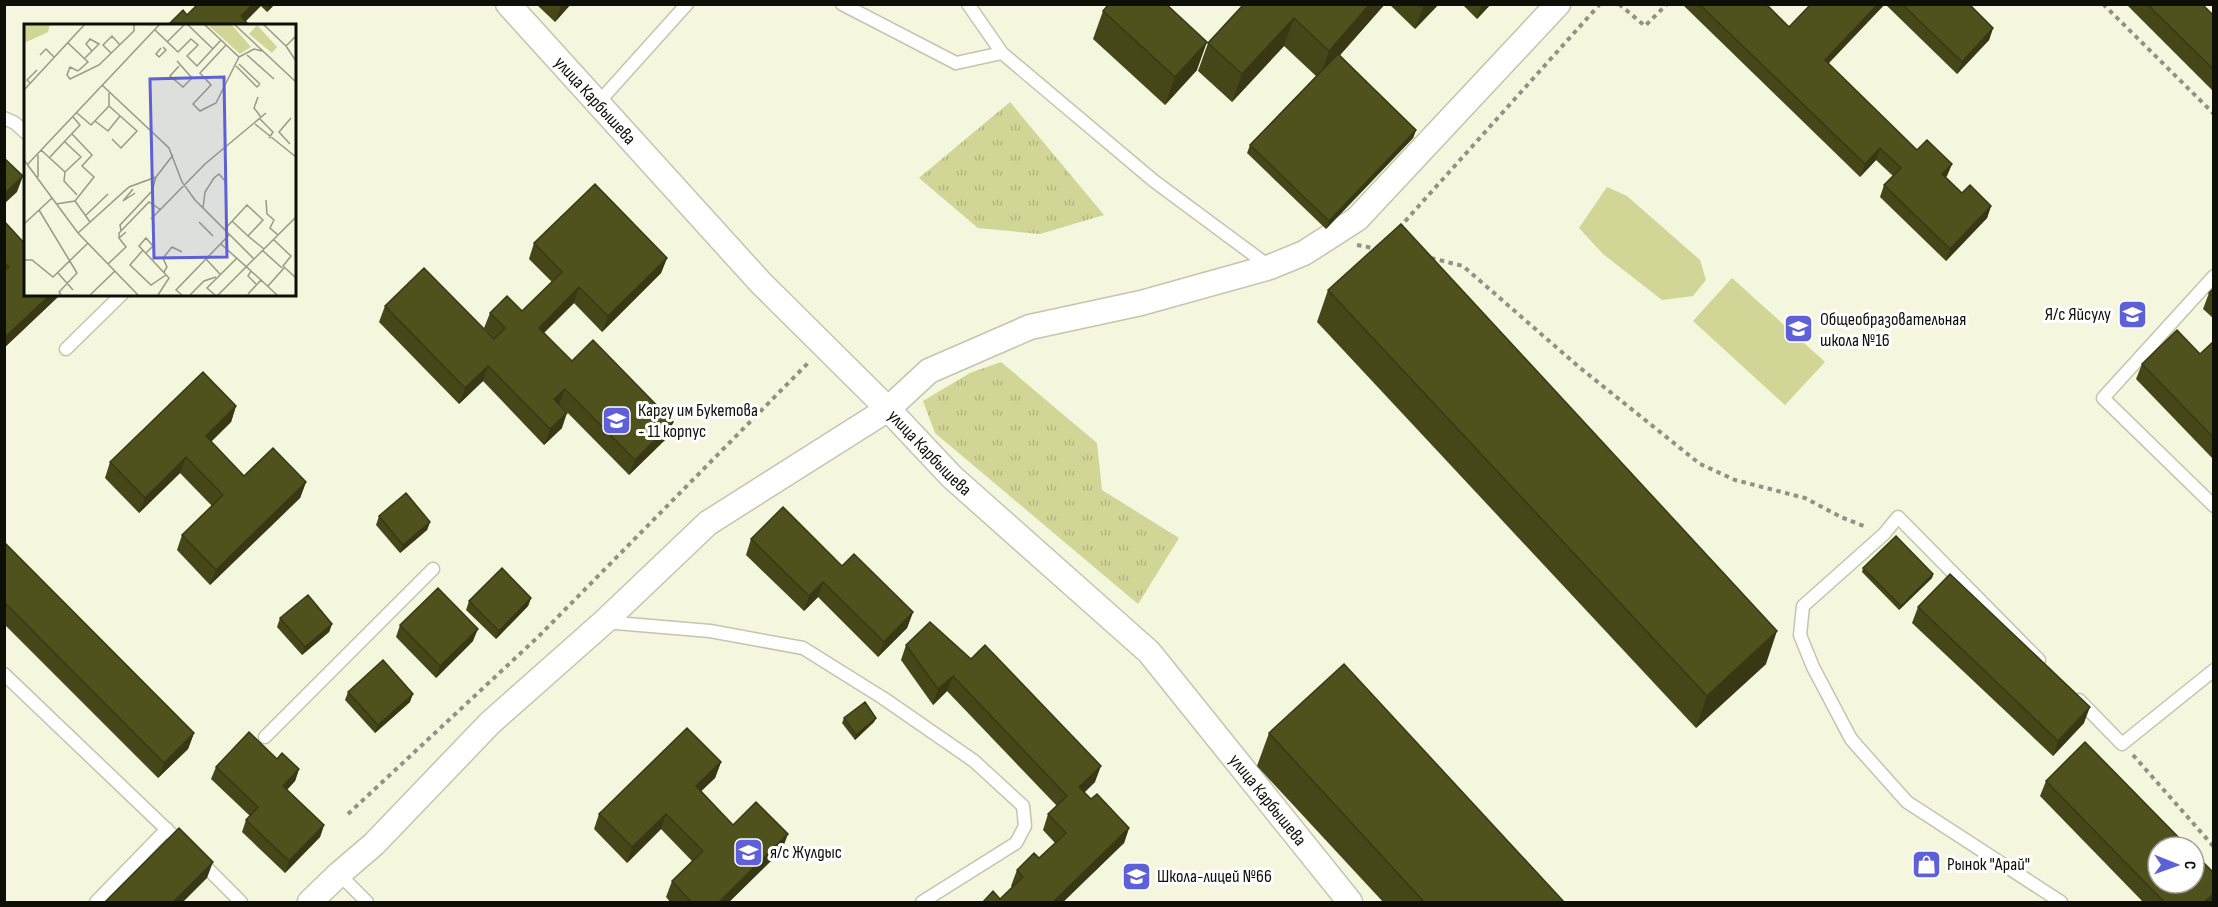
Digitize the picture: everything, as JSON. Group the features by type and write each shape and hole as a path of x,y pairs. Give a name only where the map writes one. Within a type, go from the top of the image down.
{"street":[{"name":"улица Карбышева","path":"508,4 760,282 888,409 952,477 1149,652 1350,903"},
{"path":"310,903 374,844 490,723 604,622 708,523 888,409 929,371 1030,327 1141,303 1270,267 1304,253 1357,219 1558,4"}],"lane":[{"path":"598,103 687,4"},
{"path":"842,4 956,63 1002,53"},
{"path":"968,4 1002,53 1154,181 1270,267"},
{"path":"4,118 15,123 24,131"},
{"path":"2214,276 2103,398 2214,506"},
{"path":"66,349 120,296"},
{"path":"2048,668 1898,517 1884,534 1803,606 1800,635 1813,667 1851,739 1907,802 2061,903"},
{"path":"265,737 433,569"},
{"path":"604,622 710,631 803,648 883,698 974,761 1023,806 1024,826 1016,843 922,903"},
{"path":"2072,693 2122,744 2214,670"},
{"path":"4,674 242,903"},
{"path":"96,903 167,829"},
{"path":"339,874 367,903"}],"path":[{"path":"1396,231 1600,4"},
{"path":"1619,4 1645,26 1666,4"},
{"path":"2103,4 2214,114"},
{"path":"1323,241 1380,249"},
{"path":"1424,257 1463,266 1579,367 1700,464 1735,480 1805,498 1841,517 1884,534"},
{"path":"348,814 539,636 825,346"},
{"path":"2122,744 2214,847"}],"green space":[{"path":"1010,102 1104,215 1040,234 978,228 919,178"},
{"path":"1607,187 1627,196 1700,260 1706,280 1693,296 1662,300 1603,254 1579,228"},
{"path":"1732,278 1825,362 1785,405 1693,321"},
{"path":"1001,362 1097,443 1102,490 1179,538 1138,604 935,433 923,401 970,373"}],"building":[{"path":"198,4 253,4 241,16 246,24 169,24 183,10 187,15"},
{"path":"1109,4 1166,4 1207,42 1175,77 1103,11"},
{"path":"1244,4 1370,4 1329,51 1294,18 1242,74 1208,43"},
{"name":"Общеобразовательная школа №16","path":"1699,4 1766,4 1789,27 1811,4 1878,4 1825,60 1917,150 1927,140 1952,164 1942,174 1962,193 1970,185 1991,206 1950,249 1884,185 1901,168 1880,148 1865,164"},
{"path":"1902,4 1969,4 1993,28 1962,62"},
{"path":"2147,4 2202,4 2214,16 2214,70"},
{"path":"1338,54 1416,130 1329,221 1250,145"},
{"path":"4,158 23,176 4,194"},
{"path":"595,184 667,258 608,316 579,287 539,328 572,361 593,340 673,422 635,460 565,389 554,399 567,413 550,429 488,366 465,388 385,306 424,268 494,339 505,328 490,313 507,296 522,311 562,272 534,243"},
{"path":"4,221 24,243 24,296 49,296 4,338 4,271 9,267 4,262"},
{"path":"1401,224 1777,631 1707,696 1328,290"},
{"path":"2214,288 2214,298 2209,293"},
{"path":"2177,330 2200,354 2214,341 2214,438 2142,364"},
{"path":"203,372 236,406 206,436 244,476 273,448 306,482 216,570 182,535 223,495 186,457 145,498 110,462"},
{"path":"406,493 430,522 403,545 379,516"},
{"path":"783,507 842,566 854,554 913,612 884,642 823,582 809,596 751,539"},
{"path":"1896,536 1933,574 1901,606 1863,568"},
{"path":"4,542 194,733 164,763 4,602"},
{"path":"502,568 531,598 499,631 469,601"},
{"path":"1950,574 2090,707 2058,741 1918,607"},
{"path":"438,588 478,629 440,666 400,625"},
{"path":"308,595 332,624 305,647 280,618"},
{"path":"930,622 971,659 985,645 1101,766 1079,787 1091,799 1097,794 1129,828 1052,903 982,903 993,891 1000,899 1023,877 1017,870 1034,853 1039,858 1066,833 1048,814 1067,796 953,676 938,689 906,645"},
{"path":"383,660 413,694 378,725 348,692"},
{"path":"1344,664 1565,903 1425,903 1269,733"},
{"path":"865,702 876,718 856,735 844,718"},
{"path":"687,728 721,762 696,786 733,825 756,802 788,834 718,903 692,903 672,881 703,851 666,814 632,847 599,814"},
{"path":"249,732 277,759 282,753 299,769 283,786 324,825 289,861 246,820 258,807 216,767"},
{"path":"2085,742 2176,835 2146,835 2146,884 2046,781"},
{"path":"179,828 213,862 172,903 104,903"},
{"path":"2206,865 2214,873 2214,893 2203,903 2165,903 2157,895 2206,895"}],"place":[{"name":"Я/c Яйсулу","path":"2132,314"},
{"name":"Общеобразовательная школа №16","path":"1799,329"},
{"name":"Каргу им Букетова - 11 корпус","path":"617,420"},
{"name":"я/c Жулдыс","path":"749,852"},
{"name":"Рынок \"Арай\"","path":"1926,864"},
{"name":"Школа-лицей №66","path":"1136,876"}]}
